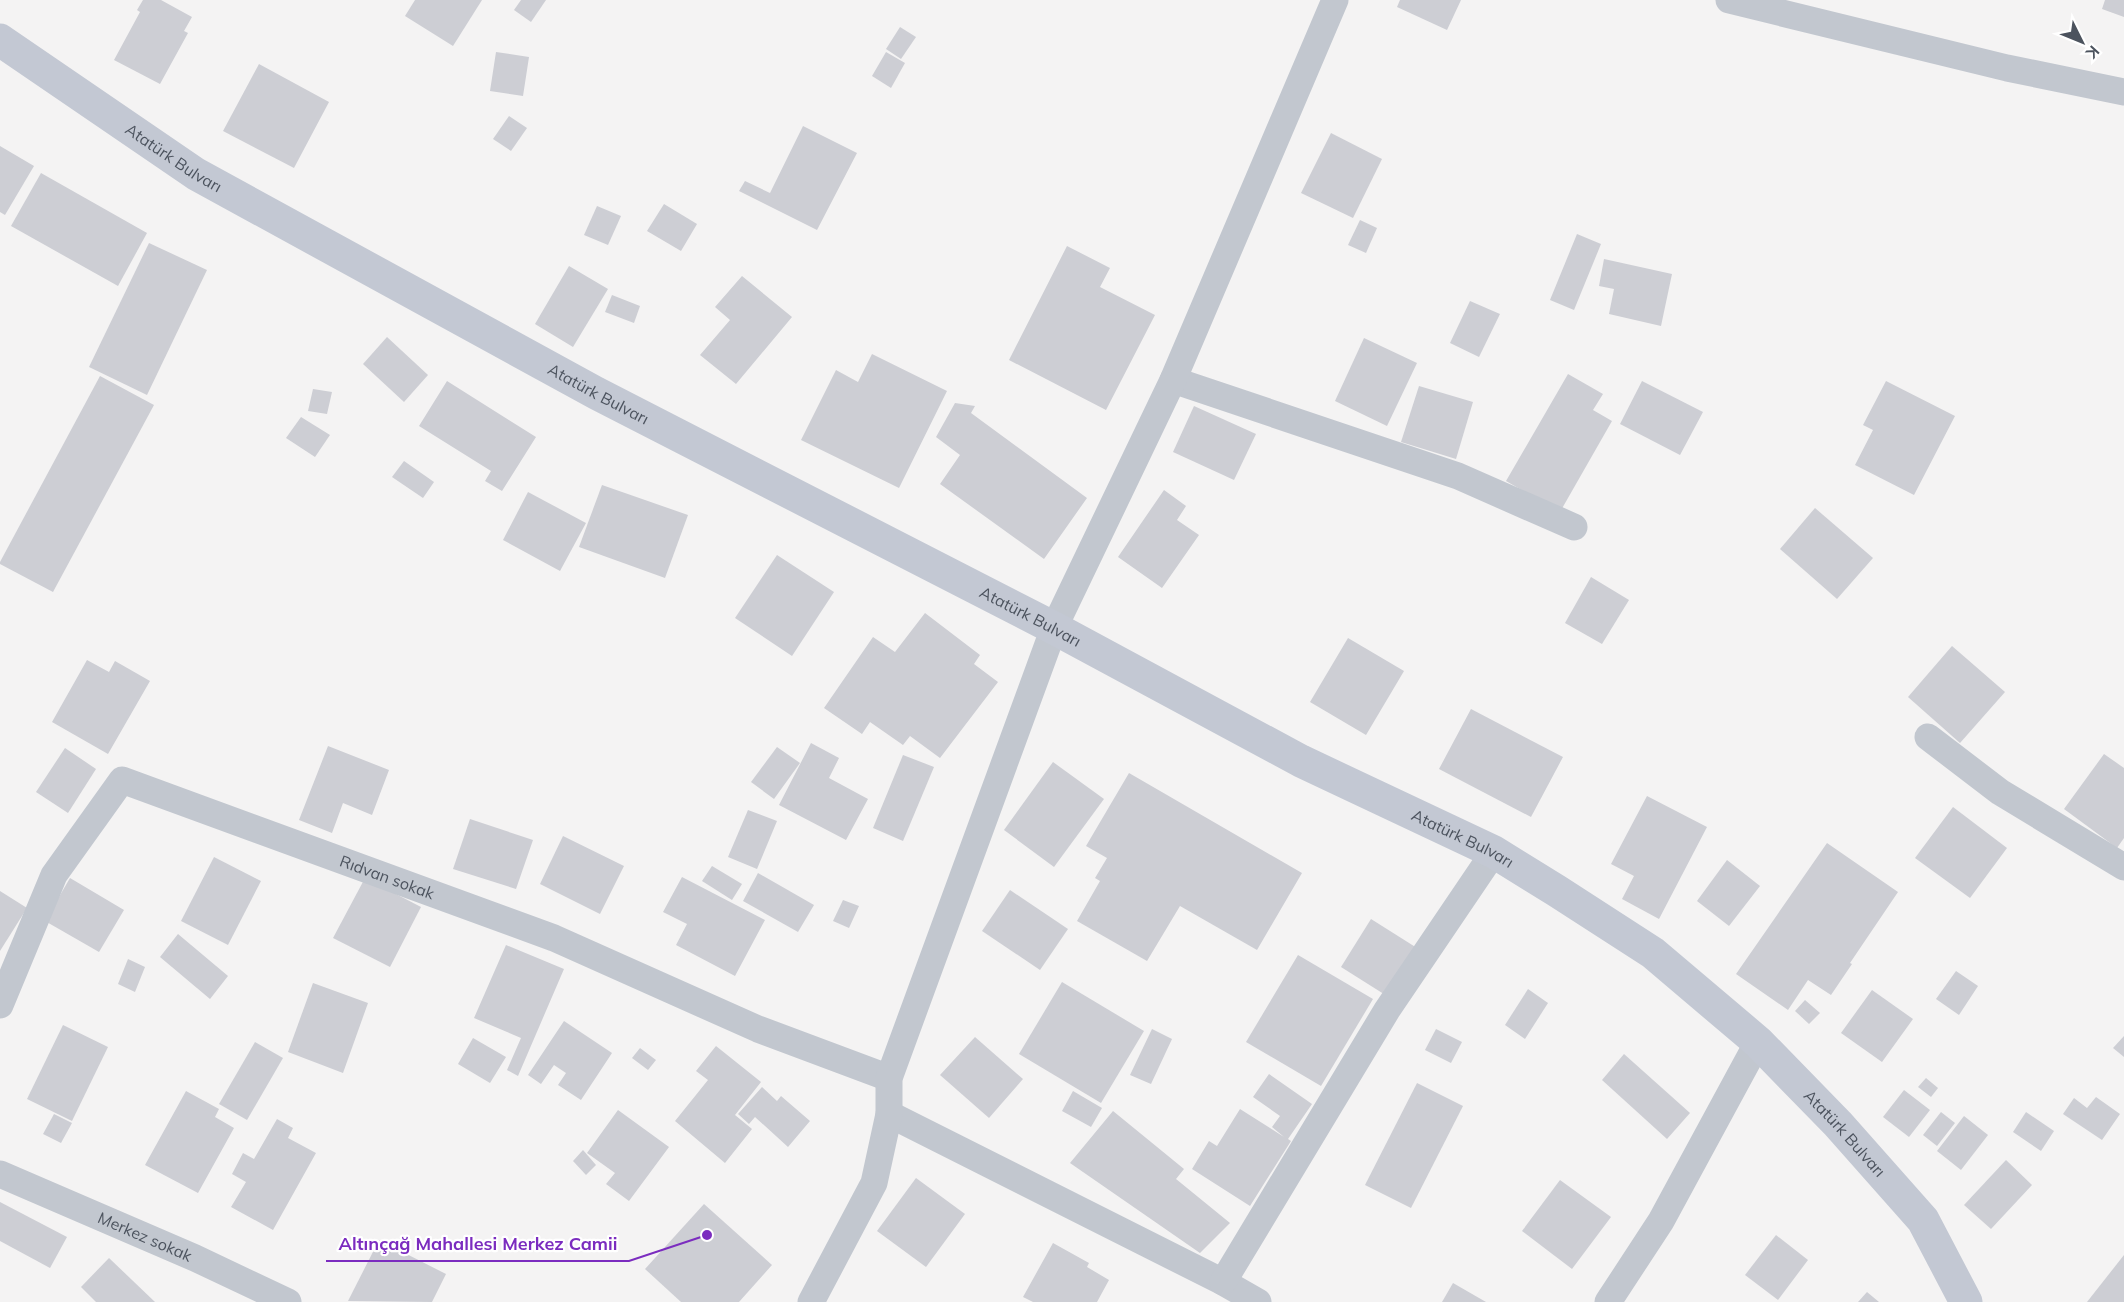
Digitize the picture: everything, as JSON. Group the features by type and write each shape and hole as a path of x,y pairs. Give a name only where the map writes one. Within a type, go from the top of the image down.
{"main road":[{"name":"Atatürk Bulvarı","path":"0,40 196,174 596,393 1054,628 1301,761 1494,852 1653,953 1758,1042 1838,1124 1923,1220 1966,1302"}],"street":[{"path":"811,1302 874,1183 889,1114 889,1078 1054,628 1173,380 1335,0"},
{"path":"1729,0 2007,68 2124,92"},
{"path":"1173,380 1458,476 1574,527"},
{"path":"1928,736 2000,792 2124,867"},
{"name":"Rıdvan sokak","path":"0,1005 54,875 122,780 554,938 758,1029 889,1078"},
{"path":"1223,1282 1387,1010 1494,852"},
{"path":"1608,1302 1661,1221 1758,1042"},
{"path":"889,1114 1223,1282 1258,1302"},
{"name":"Merkez sokak","path":"0,1174 195,1258 288,1302"}],"building":[{"path":"143,0 161,0 192,17 184,31 188,33 160,84 114,60 140,12 137,10"},
{"path":"415,0 482,0 453,46 405,16"},
{"path":"521,0 546,0 531,22 514,10"},
{"path":"1400,0 1461,0 1447,30 1397,7"},
{"path":"2105,0 2124,0 2124,17 2102,9"},
{"path":"900,27 916,37 901,59 886,49"},
{"path":"496,52 529,57 523,96 490,91"},
{"path":"886,52 905,63 891,88 872,76"},
{"path":"259,64 329,102 294,168 223,131"},
{"path":"509,116 527,128 511,151 493,139"},
{"path":"803,126 857,153 817,230 739,191 745,181 770,193"},
{"path":"1331,133 1382,159 1353,218 1301,193"},
{"path":"0,146 34,166 5,215 0,212"},
{"path":"41,173 147,233 118,286 11,226"},
{"path":"664,204 697,224 681,251 647,231"},
{"path":"597,206 621,216 608,245 584,235"},
{"path":"1360,220 1377,228 1366,253 1348,245"},
{"path":"1577,234 1601,244 1574,310 1550,300"},
{"path":"149,243 207,270 147,395 89,367"},
{"path":"1067,246 1110,268 1100,287 1155,315 1106,410 1009,360"},
{"path":"1604,259 1672,274 1661,326 1609,314 1614,289 1599,286"},
{"path":"569,266 608,289 573,347 535,324"},
{"path":"742,276 792,317 736,384 700,355 730,320 715,307"},
{"path":"612,295 640,306 634,323 605,312"},
{"path":"1470,301 1500,314 1479,357 1450,343"},
{"path":"387,337 428,375 404,402 363,364"},
{"path":"1364,338 1417,363 1387,426 1335,401"},
{"path":"872,354 947,391 899,488 801,440 836,370 858,382"},
{"path":"1568,374 1603,394 1593,410 1612,421 1560,512 1506,481"},
{"path":"100,376 154,405 53,592 0,562"},
{"path":"447,381 536,437 502,491 485,481 491,471 419,426"},
{"path":"1642,381 1703,412 1680,455 1620,424"},
{"path":"1886,381 1955,416 1914,495 1855,465 1873,430 1863,425"},
{"path":"1419,386 1473,402 1456,459 1401,442"},
{"path":"313,389 332,392 327,414 308,411"},
{"path":"955,403 975,406 971,413 1087,498 1044,559 940,484 960,455 936,437"},
{"path":"1194,406 1256,434 1234,480 1173,452"},
{"path":"301,417 330,435 315,457 286,438"},
{"path":"404,461 434,482 423,498 392,477"},
{"path":"602,485 688,515 665,578 579,547"},
{"path":"1164,490 1186,506 1177,520 1199,535 1162,588 1118,557"},
{"path":"528,492 586,523 560,571 503,540"},
{"path":"1815,508 1873,558 1837,599 1780,549"},
{"path":"777,555 834,592 792,656 735,618"},
{"path":"1591,577 1629,600 1602,644 1565,623"},
{"path":"925,613 980,655 974,664 998,682 940,758 910,736 903,745 870,722 862,734 824,708 873,637 895,652"},
{"path":"1348,638 1404,671 1366,735 1310,702"},
{"path":"1952,646 2005,692 1960,743 1908,697"},
{"path":"87,660 109,672 115,661 150,681 108,754 52,722"},
{"path":"1471,709 1563,757 1531,817 1439,769"},
{"path":"811,743 839,758 829,778 868,799 846,840 779,805"},
{"path":"328,746 389,770 372,815 343,803 332,833 299,820"},
{"path":"777,747 800,763 774,799 751,782"},
{"path":"65,748 96,769 68,813 36,792"},
{"path":"2104,754 2124,768 2124,838 2117,848 2064,809"},
{"path":"903,755 934,767 903,841 873,828"},
{"path":"1053,762 1104,799 1054,867 1004,830"},
{"path":"1129,773 1302,873 1257,950 1180,906 1147,961 1077,921 1100,881 1095,878 1107,858 1086,846"},
{"path":"1647,796 1707,827 1659,919 1622,899 1634,876 1611,864"},
{"path":"1953,807 2007,848 1970,898 1915,858"},
{"path":"748,810 777,821 757,869 728,857"},
{"path":"470,819 533,840 516,889 453,869"},
{"path":"563,836 624,866 600,914 540,884"},
{"path":"1827,843 1898,892 1831,995 1808,980 1788,1010 1736,974"},
{"path":"214,857 261,881 228,945 181,921"},
{"path":"1727,860 1760,886 1729,926 1697,901"},
{"path":"712,866 742,884 732,900 702,881"},
{"path":"758,873 814,905 798,932 743,901"},
{"path":"682,877 765,920 735,976 676,945 687,924 663,912"},
{"path":"70,878 124,910 99,952 45,921"},
{"path":"365,878 421,907 390,967 333,938"},
{"path":"1010,890 1068,929 1040,970 982,931"},
{"path":"0,891 27,908 0,951"},
{"path":"843,900 859,906 849,928 833,921"},
{"path":"1371,919 1417,948 1387,996 1341,967"},
{"path":"178,934 228,976 210,999 160,957"},
{"path":"506,945 564,969 518,1076 507,1070 521,1038 474,1018"},
{"path":"1298,955 1373,999 1321,1086 1246,1042"},
{"path":"128,959 145,967 135,992 118,984"},
{"path":"1956,971 1978,986 1959,1015 1936,999"},
{"path":"1062,982 1144,1031 1101,1103 1019,1054"},
{"path":"313,983 368,1003 343,1073 288,1052"},
{"path":"1528,989 1548,1003 1525,1039 1505,1025"},
{"path":"1872,990 1913,1019 1882,1062 1841,1033"},
{"path":"1805,1000 1820,1013 1809,1024 1795,1011"},
{"path":"564,1021 612,1053 581,1100 558,1085 566,1073 554,1065 541,1084 528,1075"},
{"path":"63,1025 108,1047 72,1121 27,1099"},
{"path":"1152,1029 1172,1039 1151,1084 1130,1075"},
{"path":"1436,1029 1462,1042 1451,1063 1425,1050"},
{"path":"2124,1036 2124,1057 2113,1048"},
{"path":"975,1037 1023,1079 989,1118 940,1075"},
{"path":"473,1038 506,1057 490,1083 458,1064"},
{"path":"255,1042 283,1058 247,1120 219,1104"},
{"path":"716,1046 761,1082 735,1115 752,1129 725,1163 675,1121 708,1080 696,1071"},
{"path":"640,1048 656,1060 648,1070 632,1058"},
{"path":"1624,1054 1690,1113 1667,1139 1602,1080"},
{"path":"1269,1074 1312,1104 1288,1139 1291,1141 1250,1206 1192,1169 1209,1141 1217,1146 1240,1109 1284,1137 1272,1127 1280,1116 1253,1097"},
{"path":"1926,1078 1938,1088 1931,1097 1918,1087"},
{"path":"1417,1083 1463,1106 1411,1208 1365,1185"},
{"path":"762,1087 777,1101 781,1096 810,1121 788,1147 755,1117 749,1124 738,1114"},
{"path":"1904,1090 1930,1110 1909,1137 1883,1117"},
{"path":"186,1091 219,1109 215,1117 234,1128 198,1193 145,1165"},
{"path":"1073,1091 1102,1108 1091,1127 1062,1111"},
{"path":"2096,1097 2120,1114 2102,1140 2063,1114 2074,1098 2087,1108"},
{"path":"618,1110 669,1147 629,1201 606,1184 615,1173 587,1153"},
{"path":"1113,1111 1184,1169 1176,1179 1230,1223 1200,1253 1070,1163"},
{"path":"1941,1112 1955,1123 1937,1146 1923,1135"},
{"path":"2026,1112 2054,1131 2041,1151 2013,1132"},
{"path":"54,1114 72,1123 61,1143 43,1134"},
{"path":"1964,1116 1988,1135 1961,1170 1937,1151"},
{"path":"277,1119 293,1128 288,1138 316,1153 273,1230 231,1207 246,1182 232,1174 243,1153 254,1159"},
{"path":"583,1150 596,1165 586,1175 573,1161"},
{"path":"2006,1160 2032,1185 1991,1229 1964,1205"},
{"path":"916,1178 965,1214 926,1267 877,1231"},
{"path":"1560,1180 1611,1217 1572,1269 1522,1231"},
{"path":"0,1202 67,1237 50,1268 0,1241"},
{"path":"704,1204 772,1265 739,1302 681,1302 645,1269"},
{"path":"1776,1235 1808,1260 1778,1300 1745,1275"},
{"path":"379,1240 446,1274 432,1302 348,1301"},
{"path":"1053,1243 1089,1263 1087,1267 1109,1280 1097,1302 1033,1302 1023,1297"},
{"path":"2124,1255 2124,1302 2087,1302"},
{"path":"109,1258 155,1302 96,1302 81,1287"},
{"path":"1453,1283 1486,1302 1442,1302"},
{"path":"1867,1292 1879,1302 1858,1302"}],"place":[{"name":"Altınçağ Mahallesi Merkez Camii","path":"707,1235"}]}
